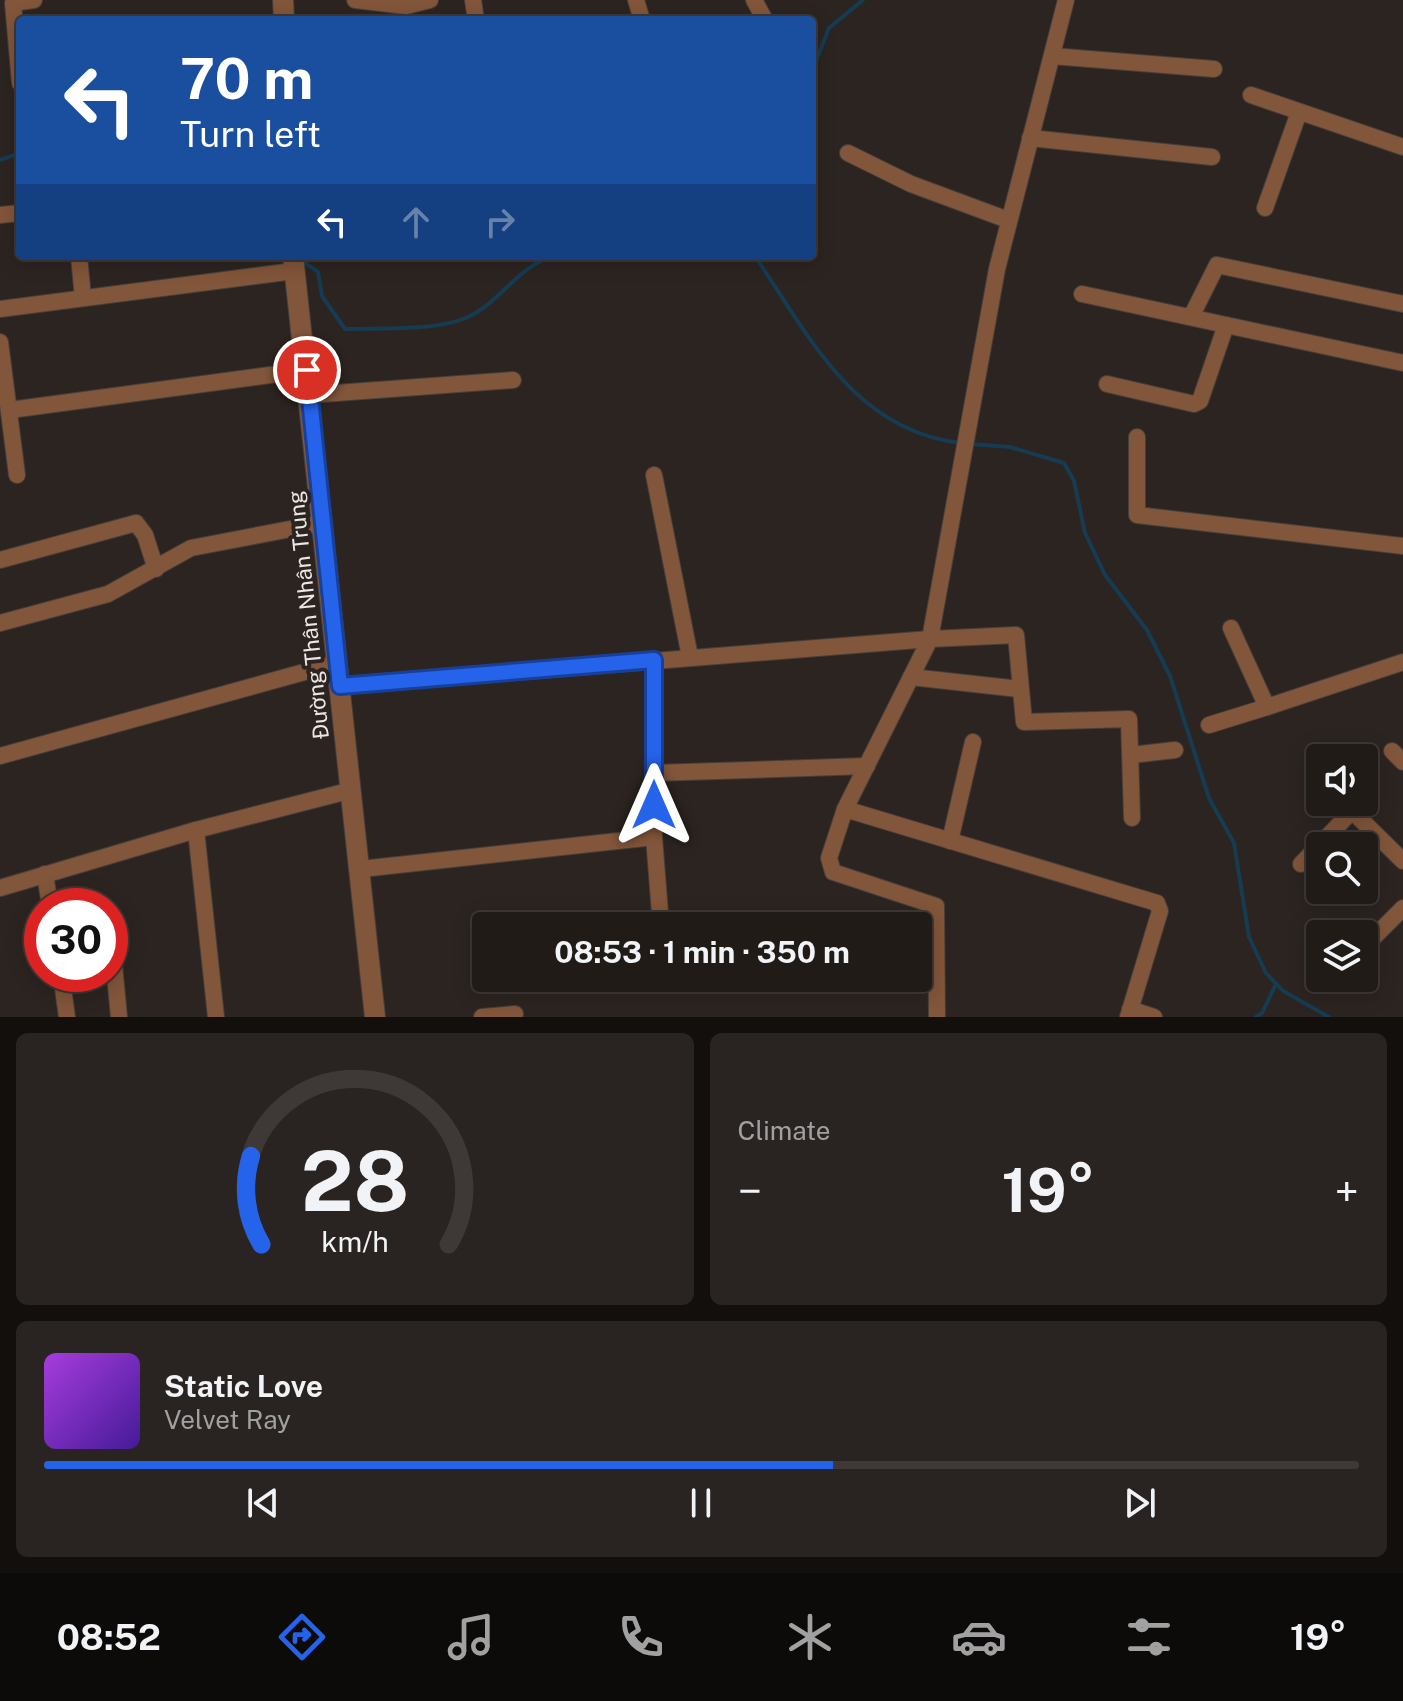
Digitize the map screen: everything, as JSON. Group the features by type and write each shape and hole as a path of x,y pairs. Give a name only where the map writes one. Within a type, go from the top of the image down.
{"street":[{"path":"16,37 13,2 34,0"},
{"path":"355,0 385,12 430,0"},
{"path":"932,922 936,906 829,867 845,809 930,639 1008,220 1066,0"},
{"path":"1052,56 1214,69"},
{"path":"1251,95 1403,147"},
{"path":"1265,208 1299,112"},
{"path":"1030,138 1212,157"},
{"path":"848,153 911,184 1008,220"},
{"path":"79,260 83,298"},
{"path":"0,309 294,265"},
{"name":"Đường Thân Nhân Trung","path":"294,265 375,1017"},
{"path":"1191,317 1217,265 1403,304"},
{"path":"1082,294 1403,363"},
{"path":"1107,384 1194,404 1200,401 1226,325"},
{"path":"0,342 17,475"},
{"path":"10,410 307,370"},
{"path":"309,395 513,380"},
{"path":"1137,437 1137,515 1403,546"},
{"path":"654,475 690,657"},
{"path":"0,560 136,523 145,535 156,569"},
{"path":"0,623 108,594 191,548 322,523"},
{"path":"1231,628 1267,707"},
{"path":"340,686 690,657 1016,635 1022,719 1029,724 1129,719 1132,818"},
{"path":"654,660 654,837 660,912"},
{"path":"1209,725 1403,662"},
{"path":"0,756 337,663"},
{"path":"911,677 1019,689"},
{"path":"950,841 973,742"},
{"path":"1131,755 1175,750"},
{"path":"654,773 867,766"},
{"path":"0,888 196,830 352,790"},
{"path":"845,809 1157,903 1160,911 1129,1013 1154,1017"},
{"path":"1301,864 1341,816"},
{"path":"1357,816 1403,861"},
{"path":"196,830 216,1017"},
{"path":"361,869 654,837"},
{"path":"45,874 47,888"},
{"path":"1378,933 1403,908"},
{"path":"932,980 937,1017"},
{"path":"64,992 67,1017"},
{"path":"117,992 119,1017"},
{"path":"482,1017 515,1014"}],"waterway":[{"path":"816,61 829,28 863,0"},
{"path":"0,160 16,154"},
{"path":"301,260 318,272 322,296 345,329 421,327 463,319 487,305 542,260"},
{"path":"758,260 816,347 864,400 892,420 925,435 962,443"},
{"path":"971,444 1010,447 1064,463 1074,481 1085,533 1105,575 1147,630 1170,676 1209,798 1234,843 1249,937 1266,973 1283,991 1329,1017"},
{"path":"1256,1017 1262,1013 1276,984"}],"route":[{"path":"307,370 340,686 654,660 654,805"}]}
